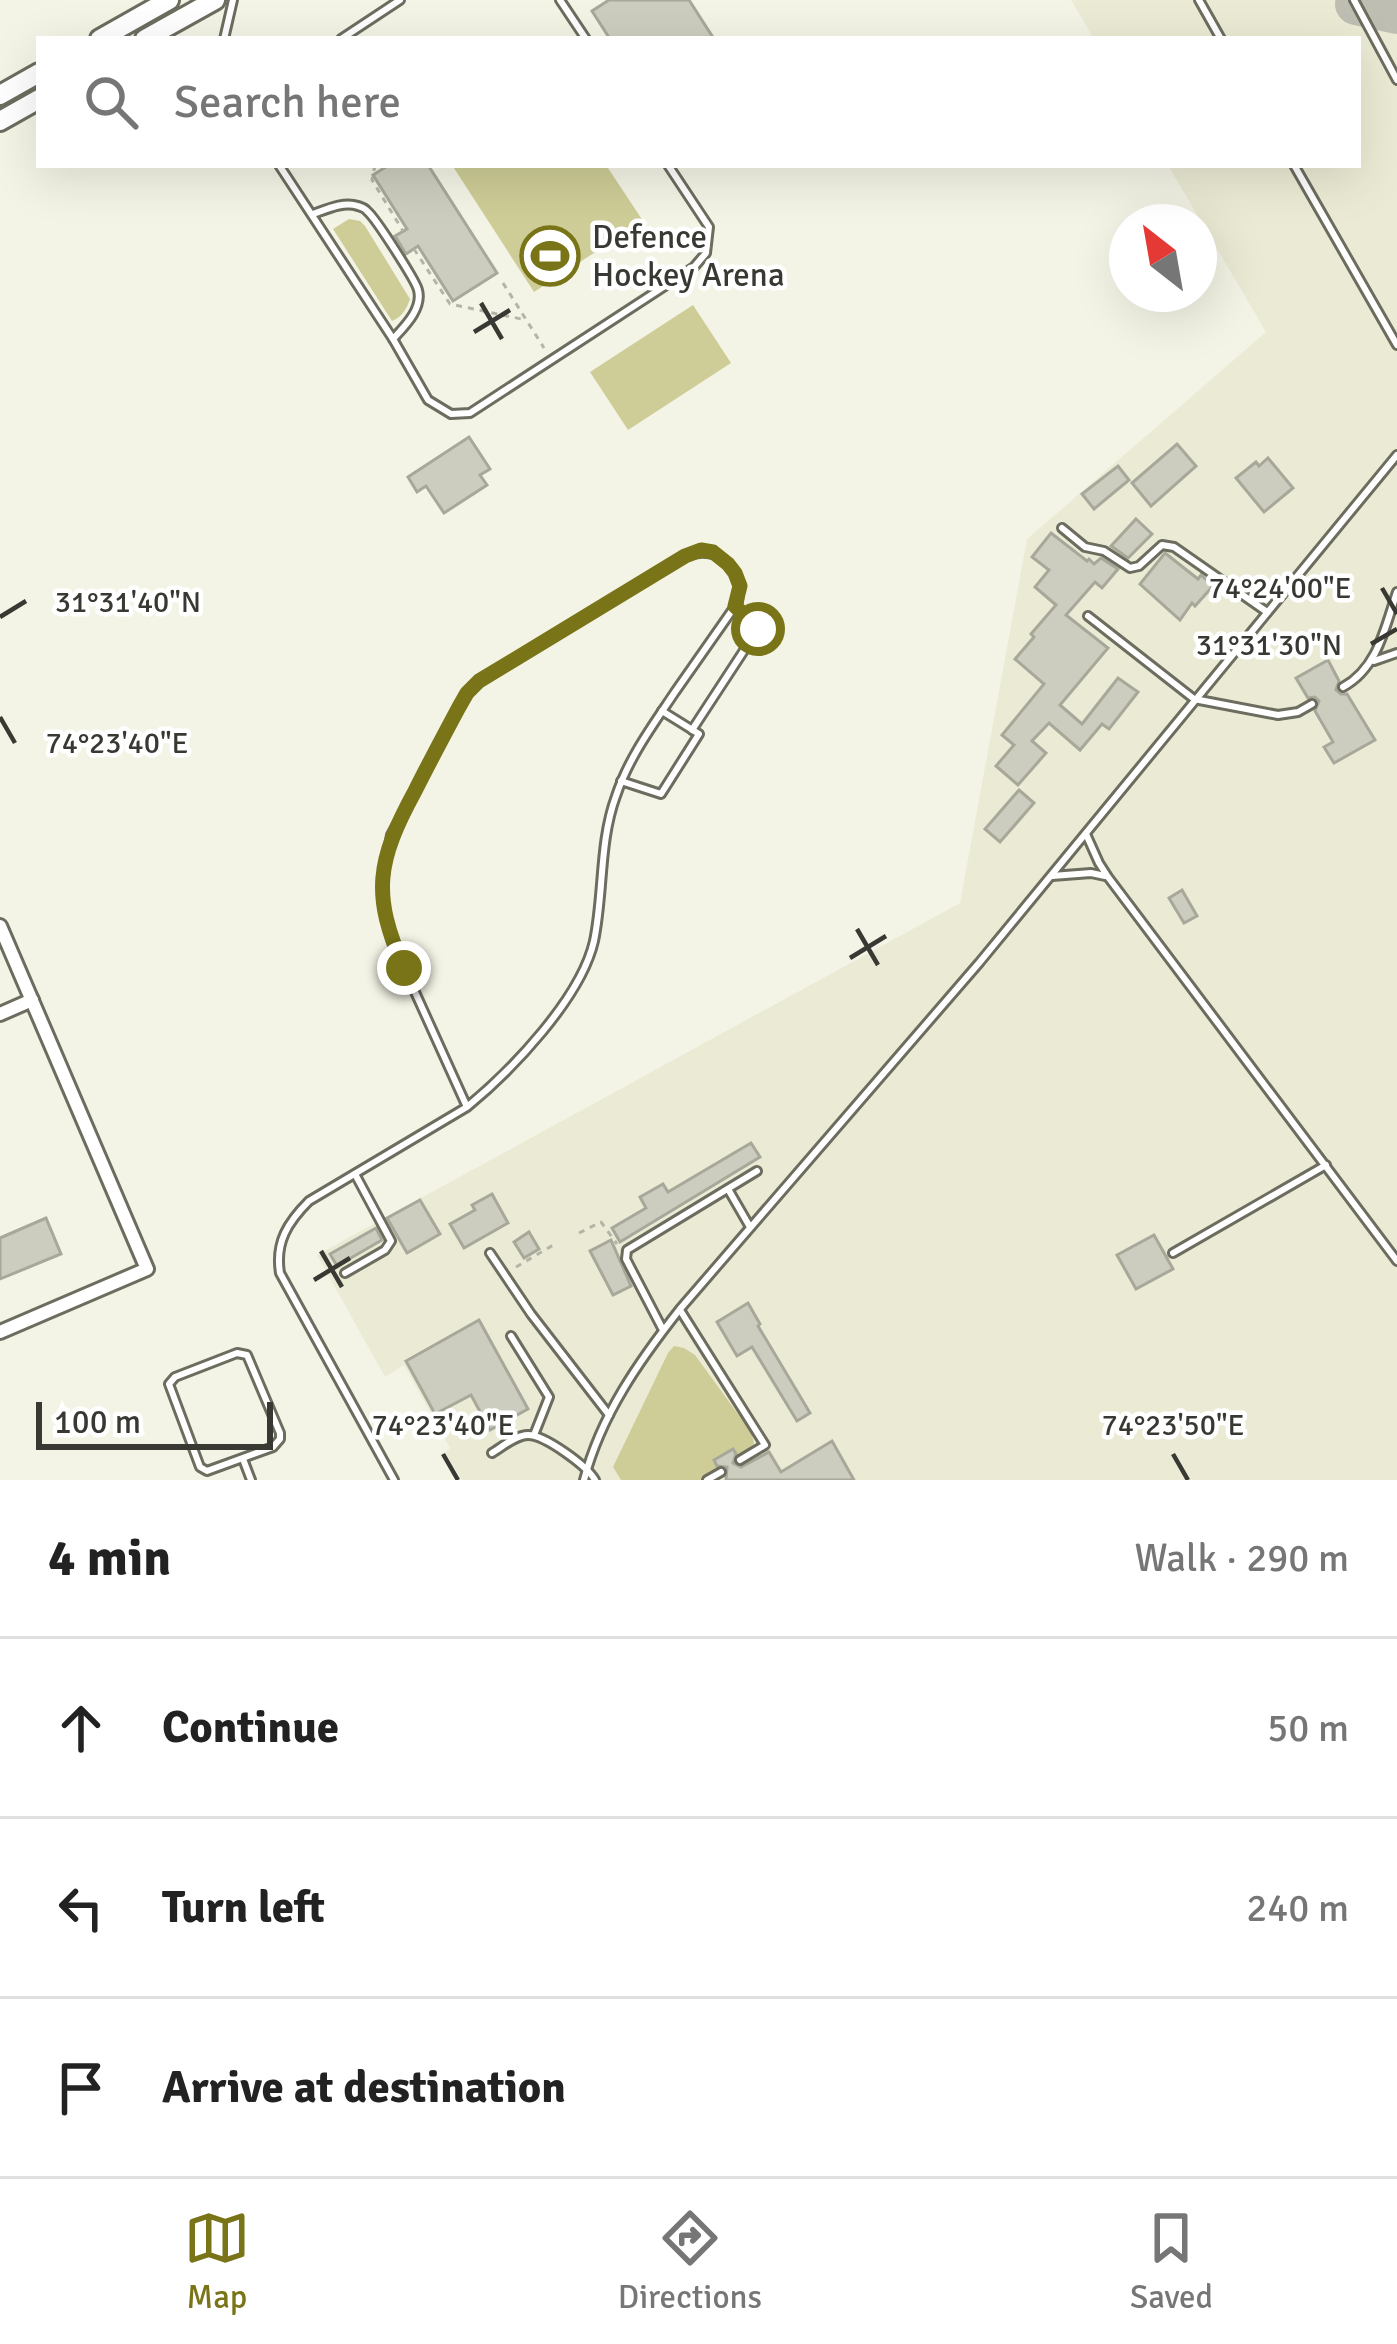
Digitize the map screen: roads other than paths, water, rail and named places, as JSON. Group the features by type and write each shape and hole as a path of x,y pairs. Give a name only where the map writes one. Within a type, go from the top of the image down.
{"main road":[{"path":"105,36 169,0"},
{"path":"151,36 215,0"},
{"path":"0,95 36,75"},
{"path":"0,121 36,101"}],"street":[{"path":"0,926 148,1269 0,1332"},
{"path":"0,1014 32,1000"}],"lane":[{"path":"225,36 233,0"},
{"path":"345,36 400,0"},
{"path":"560,0 584,36"},
{"path":"1199,0 1219,36"},
{"path":"1354,0 1397,80"},
{"path":"281,168 393,338 428,400 451,414 470,413 694,267 706,253 709,227 670,168"},
{"path":"1296,168 1397,346"},
{"path":"313,214 354,204 367,210 393,249 418,289 409,322 393,338"},
{"path":"584,1480 609,1415 663,1330 1087,834 1397,454"},
{"path":"1062,528 1085,547 1105,551 1130,568 1139,566 1162,545 1174,547 1267,612"},
{"path":"394,1480 280,1273 278,1258 285,1231 309,1201 467,1107 506,1071 565,1003 588,962 595,938 607,829 621,781 642,741 735,606 740,586 735,573 713,552 701,550 685,556 497,668 467,693 391,835 382,883 391,939 467,1107"},
{"path":"1343,687 1371,662 1397,592"},
{"path":"692,730 758,629 735,606"},
{"path":"1088,616 1194,699 1278,715 1312,704"},
{"path":"1371,662 1397,653"},
{"path":"621,781 661,794 699,734 662,711"},
{"path":"1087,834 1108,877 1397,1261"},
{"path":"1051,876 1091,873 1108,877"},
{"path":"1173,1253 1326,1165"},
{"path":"663,1330 626,1254 757,1171"},
{"path":"345,1273 391,1244 355,1174"},
{"path":"728,1189 750,1228"},
{"path":"490,1253 609,1415"},
{"path":"680,1309 765,1445 740,1460"},
{"path":"512,1336 548,1397 534,1436"},
{"path":"236,1354 247,1355 280,1439 273,1447 243,1459 211,1471 200,1467 169,1388 172,1379 236,1354"},
{"path":"492,1454 523,1435 534,1436 587,1468 596,1480"},
{"path":"243,1459 251,1480"},
{"path":"707,1480 721,1472"}],"place":[{"name":"Defence Hockey Arena","path":"550,256"}]}
